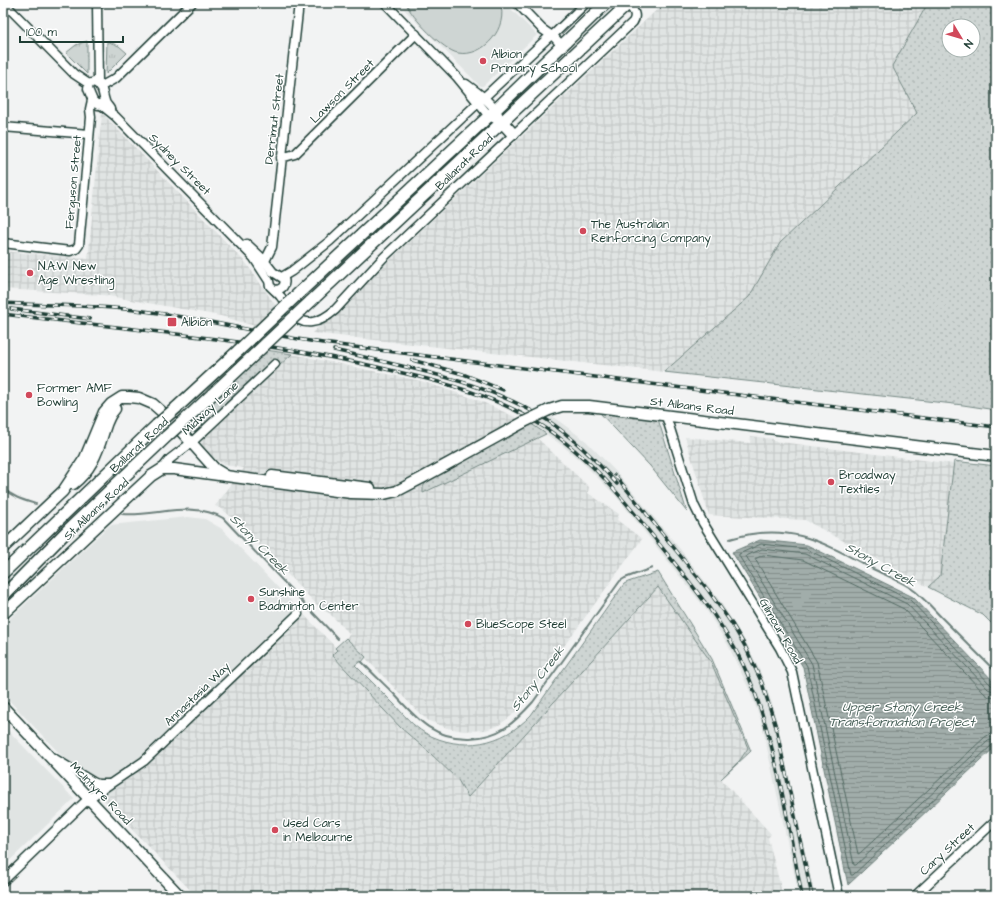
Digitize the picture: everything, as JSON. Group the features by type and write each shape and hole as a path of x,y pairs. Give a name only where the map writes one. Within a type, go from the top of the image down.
{"highway":[{"name":"Ballarat Road","path":"3,573 157,425 239,350 606,3"},
{"name":"Ballarat Road","path":"3,596 67,531 167,436 628,3"},
{"path":"502,122 513,134"}],"main road":[{"name":"St Albans Road","path":"3,548 63,491 84,465 101,417 106,408 114,401 122,397 129,396 139,398 153,404 218,472 226,476"},
{"name":"St Albans Road","path":"3,614 151,476 162,469 278,480 384,494 404,487 548,410 562,406 589,406 996,456"},
{"name":"St Albans Road","path":"207,459 225,469 278,480"},
{"name":"McIntyre Road","path":"3,708 180,896"}],"street":[{"name":"Sydney Street","path":"4,3 74,74 97,93 115,116 227,230 256,256 265,261 280,276"},
{"path":"97,3 97,93"},
{"name":"Ferguson Street","path":"3,243 66,251 76,249 80,242 91,116 97,93 116,78 192,3"},
{"name":"Derrimut Street","path":"265,261 272,247 299,3"},
{"path":"385,3 502,122"},
{"path":"517,3 542,29 551,35 562,46"},
{"path":"280,276 284,283 283,287 279,290 275,290 270,286 269,281 271,277 280,276 292,271 330,241 586,3"},
{"name":"Ballarat Road","path":"275,290 297,318 306,322 316,322 327,317 342,303 383,258 633,22 636,18 635,14 628,3"},
{"name":"Lawson Street","path":"281,158 295,154 416,34"},
{"path":"3,127 89,134"},
{"path":"256,256 266,246 272,237"},
{"name":"Sydney Street","path":"256,256 269,281"},
{"name":"Midway Lane","path":"162,469 170,459 191,443 275,364"},
{"name":"Gilmour Road","path":"666,416 694,504 703,523 780,648 792,672 839,896"},
{"name":"Annastasia Way","path":"3,881 88,799 108,784 133,770 144,761 298,614"},
{"path":"42,751 93,782 98,784 108,784"},
{"name":"Cary Street","path":"915,896 996,820"}],"shaded area":[{"name":"Albion Primary School","path":"398,3 505,3 537,35 483,86 480,86"},
{"path":"664,3 996,3 964,405 312,333"},
{"path":"102,113 246,263 278,309 255,326 221,316 103,295 3,289 3,251 88,259"},
{"path":"292,354 421,381 478,400 515,417 589,487 588,493 619,514 617,520 642,539 519,708 499,725 486,730 464,731 447,728 429,721 419,713 346,638 350,634 329,613 320,608 238,523 222,509 215,506 244,468 225,465 213,458 202,445 201,440"},
{"path":"552,416 586,441 619,475 680,549 720,601 747,645 759,669 772,703 815,896 799,896 761,720 748,687 728,645 705,608 616,496 585,465 563,446 530,423"},
{"path":"751,436 773,439 773,441 954,464 940,576 928,587 805,520 709,515 685,437 750,443"},
{"path":"188,517 205,519 222,529 338,650 140,838 3,694 3,625 110,525"},
{"path":"658,587 711,662 748,748 740,760 721,779 771,834 768,838 783,896 196,896 104,800 304,615 338,650 332,655 401,728 458,780 468,797"},
{"path":"3,725 74,799 3,867"}],"green space":[{"path":"406,3 500,3 502,12 501,22 498,31 485,46 477,51 458,53 452,51 437,40 414,16"},
{"path":"928,3 996,3 996,410 963,405 664,372 749,297 780,243 917,113 892,66"},
{"path":"87,41 87,74 66,53 76,45"},
{"path":"107,41 119,46 127,53 106,74"},
{"path":"266,350 292,354 279,366 276,364 197,432 190,431 185,427"},
{"path":"599,412 658,419 687,512 650,466"},
{"path":"530,423 546,434 423,493 423,487 428,479"},
{"path":"954,461 996,466 996,628 983,615 928,587 940,576"},
{"path":"658,572 712,659 751,751 721,779 740,760 748,748 711,662 658,587 468,797 458,780 401,728 332,655 337,650 335,648 346,638 366,657 362,662 361,661 355,665 416,727 425,733 453,743 481,743 508,733 531,715 624,584"}],"water":[{"name":"Upper Stony Creek Transformation Project","path":"760,540 807,545 913,597 996,684 996,746 848,885 803,667 732,552"}],"waterway":[{"name":"Stony Creek","path":"3,488 22,500 36,504"},
{"name":"Stony Creek","path":"122,514 173,510 199,510 223,518 338,639"},
{"name":"Stony Creek","path":"730,539 751,534 770,532 788,533 805,537 838,550 911,588 996,672"},
{"name":"Stony Creek","path":"362,662 410,712 427,726 446,735 457,737 470,738 490,735 506,728 533,702 620,581 652,568"}],"railway":[{"path":"3,303 96,307 151,312 330,344 996,427"},
{"path":"11,309 90,319"},
{"path":"3,314 200,337 297,351 346,360 453,386 491,399 527,416 562,440 594,468 637,516 712,612 723,628 742,662 750,680 768,732 775,759 802,896"},
{"path":"334,350 459,381 513,401 547,420 566,434 593,458 617,484"},
{"path":"412,360 463,374 503,390"},
{"path":"615,475 708,590 732,624 745,646 762,683 776,727 812,896"}],"place":[{"name":"Albion Primary School","path":"483,61"},
{"name":"The Australian Reinforcing Company","path":"583,231"},
{"name":"N.A.W New Age Wrestling","path":"30,273"},
{"name":"Albion","path":"172,322"},
{"name":"Former AMF Bowling","path":"29,395"},
{"name":"Broadway Textiles","path":"831,482"},
{"name":"Sunshine Badminton Center","path":"251,599"},
{"name":"BlueScope Steel","path":"468,624"},
{"name":"Used Cars in Melbourne","path":"275,830"}]}
